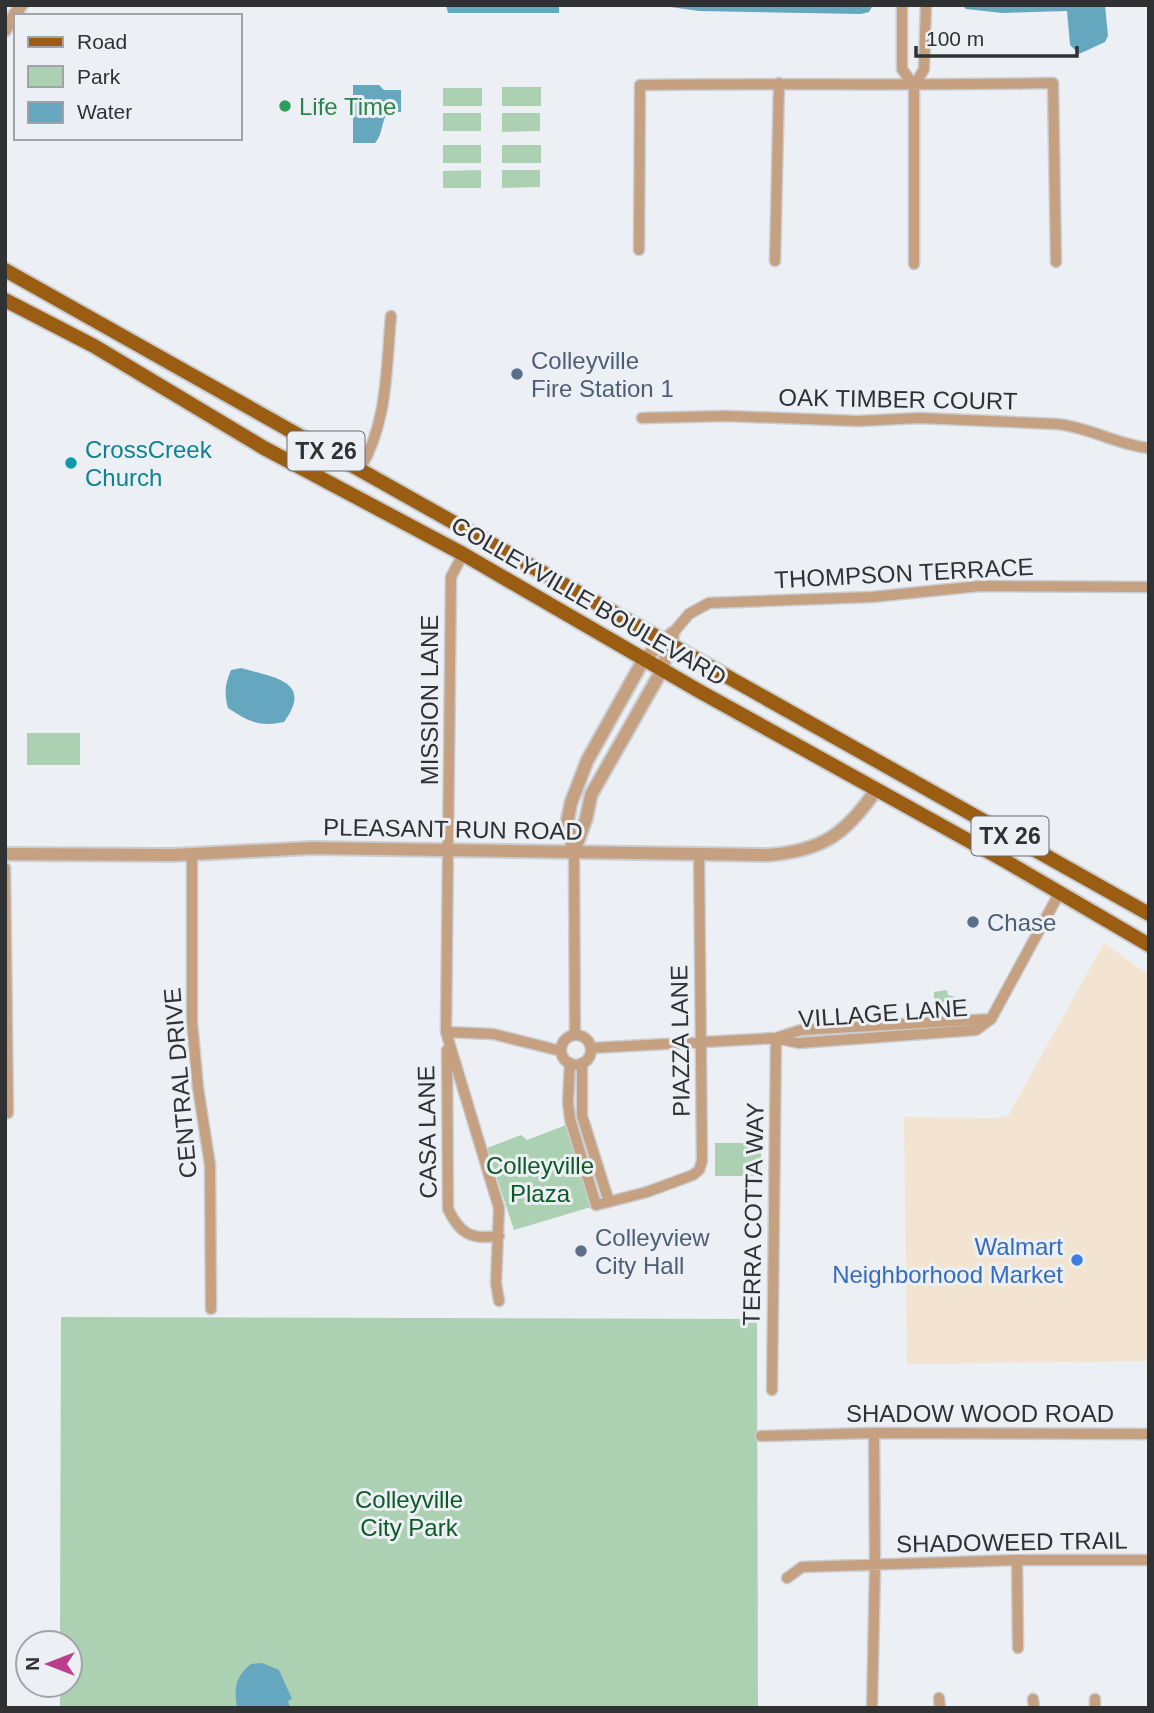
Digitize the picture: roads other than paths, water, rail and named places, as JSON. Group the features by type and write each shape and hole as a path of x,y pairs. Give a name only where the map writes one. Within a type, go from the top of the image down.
{"main road":[{"name":"COLLEYVILLE BOULEVARD","path":"5,270 669,639 1149,914"},
{"name":"COLLEYVILLE BOULEVARD","path":"5,300 94,346 341,490 463,554 662,670 1060,892 1149,945"},
{"path":"341,490 359,469"},
{"path":"463,554 476,534"}],"street":[{"path":"902,5 902,69 914,86"},
{"path":"914,264 914,86 924,69 926,5"},
{"path":"775,261 779,83"},
{"path":"639,250 640,85 779,83 914,86 1052,83 1056,262"},
{"path":"359,469 371,447 382,416 391,316"},
{"name":"OAK TIMBER COURT","path":"642,418 726,416 858,421 919,418 1076,425 1131,446 1149,447"},
{"name":"MISSION LANE","path":"446,1032 451,577 463,554"},
{"name":"THOMPSON TERRACE","path":"669,639 689,614 709,603 872,597 980,586 1149,587"},
{"path":"575,1035 574,852 567,823 571,803 587,761 644,659 669,639"},
{"path":"574,852 591,795 662,670 669,639"},
{"name":"PLEASANT RUN ROAD","path":"5,854 192,854 312,848 768,855 793,853 814,846 845,828 859,816 876,790"},
{"name":"CENTRAL DRIVE","path":"192,854 192,1022 198,1088 210,1166 211,1309"},
{"name":"PIAZZA LANE","path":"610,1202 693,1175 699,1170 702,1161 699,854"},
{"path":"5,868 8,1113"},
{"name":"VILLAGE LANE","path":"591,1048 776,1038 799,1043 976,1030 991,1019 1060,892"},
{"path":"499,1301 496,1283 499,1209 446,1032 493,1034 561,1051 570,1063 582,1063"},
{"name":"CASA LANE","path":"446,1032 448,1209 460,1230 485,1238 499,1236"},
{"path":"561,1051 566,1038 575,1035 585,1038 591,1048 590,1054 582,1063 582,1116 610,1202 596,1205 570,1119 570,1063"},
{"name":"TERRA COTTA WAY","path":"772,1390 776,1038"},
{"path":"872,1708 876,1566 874,1433"},
{"name":"SHADOW WOOD ROAD","path":"761,1436 874,1433 1149,1434"},
{"path":"1017,1560 1018,1648"},
{"name":"SHADOWEED TRAIL","path":"787,1578 802,1566 1017,1560 1149,1560"}],"water":[{"path":"446,5 559,5 559,13 448,13"},
{"path":"656,5 873,5 869,12 861,14 699,11"},
{"path":"962,5 1105,5 1108,36 1105,42 1079,54 1070,45 1067,11 1002,13 966,9"},
{"path":"353,85 379,85 384,90 401,90 401,112 389,112 375,143 353,143"},
{"path":"241,668 276,678 292,689 292,708 284,722 254,722 228,708 227,680 231,670"},
{"path":"262,1663 279,1670 292,1699 288,1701 290,1708 237,1708 236,1689 239,1678 251,1664"}],"place":[{"name":"Life Time","path":"285,106"},
{"name":"Colleyville Fire Station 1","path":"517,374"},
{"name":"CrossCreek Church","path":"71,463"},
{"name":"Chase","path":"973,922"},
{"name":"Colleyview City Hall","path":"581,1251"},
{"name":"Walmart Neighborhood Market","path":"1077,1260"}],"park label":[{"name":"Colleyville Plaza","path":"540,1179"},
{"name":"Colleyville City Park","path":"409,1513"}]}
